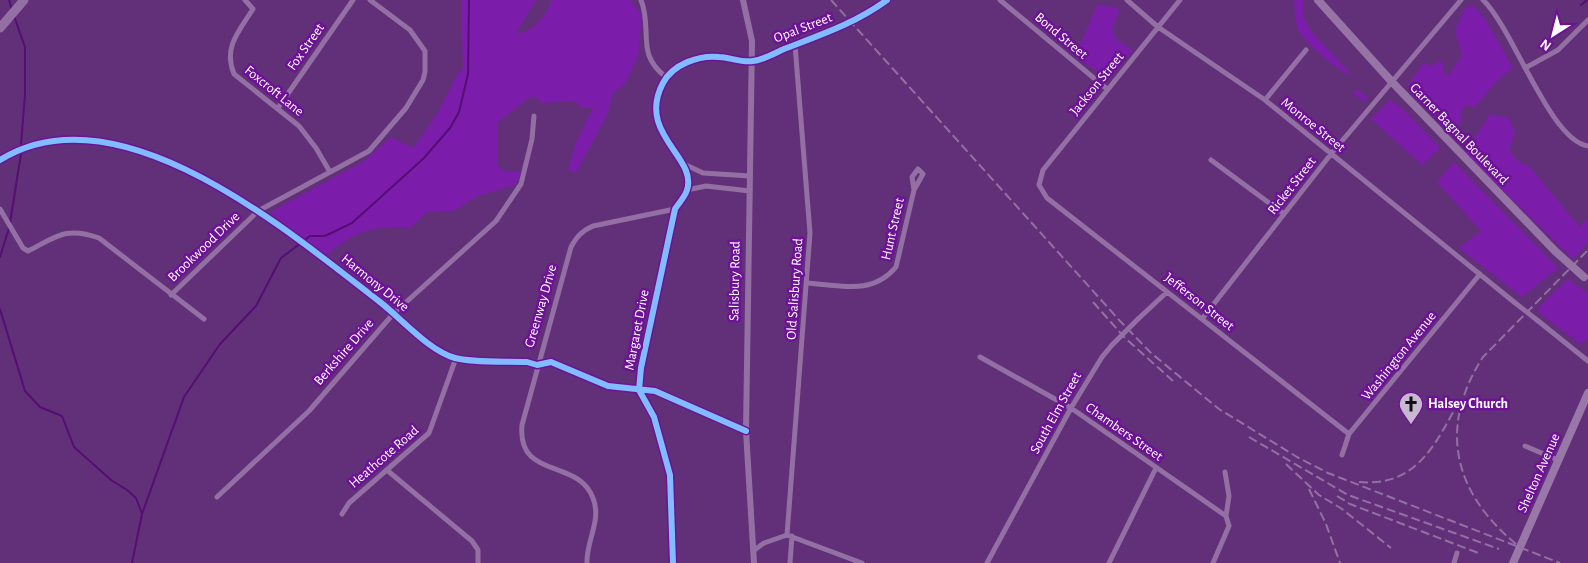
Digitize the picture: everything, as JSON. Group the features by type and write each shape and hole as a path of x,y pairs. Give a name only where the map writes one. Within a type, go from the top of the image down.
{"highway":[{"path":"0,28 24,0"},
{"name":"Garner Bagnal Boulevard","path":"1318,0 1392,82 1555,251 1586,279"}],"main road":[{"name":"Shelton Avenue","path":"1513,563 1588,393"}],"street":[{"name":"Foxcroft Lane","path":"245,0 253,9 234,40 230,51 230,63 234,74 278,108 308,137 330,172"},
{"name":"Fox Street","path":"278,108 353,0"},
{"name":"Brookwood Drive","path":"172,294 258,211 358,158 379,142 406,108 425,72 425,51 410,30 370,0"},
{"path":"641,0 645,14 648,57 653,65 666,77"},
{"name":"Salisbury Road","path":"743,0 752,41 753,61 746,431 754,563"},
{"name":"Opal Street","path":"753,61 851,23 887,0"},
{"name":"Bond Street","path":"1000,0 1107,89"},
{"name":"Monroe Street","path":"1127,0 1158,27 1265,100 1588,361"},
{"name":"Jackson Street","path":"1039,185 1043,170 1180,0"},
{"name":"Ricket Street","path":"1202,319 1331,154 1461,0"},
{"path":"1483,0 1497,16 1525,68 1561,126 1575,141 1588,146"},
{"path":"1525,68 1558,50 1588,20"},
{"name":"Old Salisbury Road","path":"790,563 790,536 810,214 795,45"},
{"path":"1265,100 1306,50"},
{"path":"750,176 703,173 686,165 674,153 658,123 657,99 666,77 677,68 704,57 753,61"},
{"name":"Berkshire Drive","path":"217,497 309,411 394,313 480,237 510,204 521,184 528,162 534,116"},
{"name":"Harmony Drive","path":"0,160 33,144 56,139 78,138 154,156 223,188 258,211 394,313 427,342 456,358 527,362 537,365 551,362 608,386 655,391 746,431"},
{"path":"1211,160 1284,214"},
{"path":"686,165 687,190 706,186 750,191"},
{"name":"Jefferson Street","path":"1039,185 1047,198 1350,434"},
{"name":"Margaret Drive","path":"673,563 670,475 654,417 639,390 640,368 675,209 687,190"},
{"name":"Hunt Street","path":"807,283 863,288 890,274 896,267 914,190"},
{"path":"0,209 23,248 28,251 57,234 85,233 99,238 204,318"},
{"name":"Greenway Drive","path":"587,563 596,513 594,500 588,488 572,476 530,457 523,447 520,436 522,425 537,365 576,238 584,230 593,226 675,209"},
{"name":"Washington Avenue","path":"1342,455 1350,434 1480,274"},
{"name":"South Elm Street","path":"988,563 1071,408 1102,357 1138,319 1168,292"},
{"name":"Heathcote Road","path":"342,514 349,503 430,433 456,358"},
{"name":"Chambers Street","path":"980,358 1071,408 1226,516"},
{"path":"1525,446 1558,460"},
{"path":"1109,563 1156,468"},
{"path":"388,471 472,541 478,550 478,563"},
{"path":"1213,563 1229,526 1226,516 1229,496 1226,472"},
{"path":"753,551 764,544 790,536 862,563"},
{"path":"1454,563 1457,552"}],"shaded area":[{"path":"461,0 536,0 516,33 533,27 546,12 552,0 630,0 642,15 638,56 625,84 613,93 608,113 576,173 568,170 576,142 593,108 581,108 575,101 542,103 534,96 527,99 497,123 497,165 504,171 522,172 515,185 480,195 453,211 427,212 411,227 375,229 357,234 327,255 272,214 272,211 364,161 391,137 413,148 438,112 458,73 463,69"},
{"path":"1294,0 1303,0 1303,16 1311,31 1352,75 1332,64 1299,31 1296,24"},
{"path":"1097,5 1117,7 1119,12 1112,30 1117,40 1133,50 1117,68 1102,74 1079,60 1059,40 1063,37 1077,47 1080,45"},
{"path":"1473,5 1486,20 1513,68 1497,81 1475,107 1465,105 1460,114 1463,120 1459,124 1444,129 1408,85 1423,63 1431,66 1439,61 1443,63 1443,72 1449,75 1462,55 1455,31 1464,9"},
{"path":"1354,89 1367,96 1366,100 1363,101 1352,92"},
{"path":"1390,100 1404,110 1440,148 1422,165 1371,119"},
{"path":"1490,114 1509,118 1515,133 1509,150 1518,161 1529,166 1580,227 1588,218 1588,243 1573,259 1465,153"},
{"path":"1454,162 1558,268 1522,297 1459,248 1481,231 1437,182"},
{"path":"1568,279 1588,293 1588,340 1580,344 1538,312 1541,305"}],"waterway":[{"path":"9,0 12,10"},
{"path":"132,563 142,514 184,397 220,344 256,306 281,258 310,236 325,236 352,223 423,159 450,128 459,112 468,74 469,0"},
{"path":"1581,5 1587,0"},
{"path":"14,16 25,47 25,95 21,144"},
{"path":"10,223 21,154"},
{"path":"0,257 9,228"},
{"path":"0,309 25,391 40,407 62,416 74,447 111,480 136,498 142,514"}],"railway":[{"path":"831,0 1120,321 1151,353 1219,409 1297,457 1328,473 1560,563"},
{"path":"1516,544 1495,524 1478,503 1466,480 1459,457 1457,433 1460,408 1469,383 1483,357 1588,250"},
{"path":"1093,302 1124,337 1173,381"},
{"path":"1359,482 1378,482 1395,478 1409,471 1431,449 1457,405"},
{"path":"1249,437 1348,495 1499,549"},
{"path":"1286,464 1319,495 1342,509 1391,548"},
{"path":"1309,489 1326,524 1340,563"},
{"path":"1337,496 1350,504 1481,554"}],"cycle path":[{"path":"673,563 670,475 654,417 639,390 641,368 675,209 686,193 688,178 684,167 662,131 657,117 657,101 663,83 673,71 695,59 719,57 749,61 765,58 850,22 887,0"},
{"path":"0,160 47,142 97,141 149,154 200,177 251,207 299,240 388,309 425,341 445,354 471,361 527,362 537,365 551,362 608,386 655,391 746,431"}],"place":[{"name":"Halsey Church","path":"1411,425"}]}
